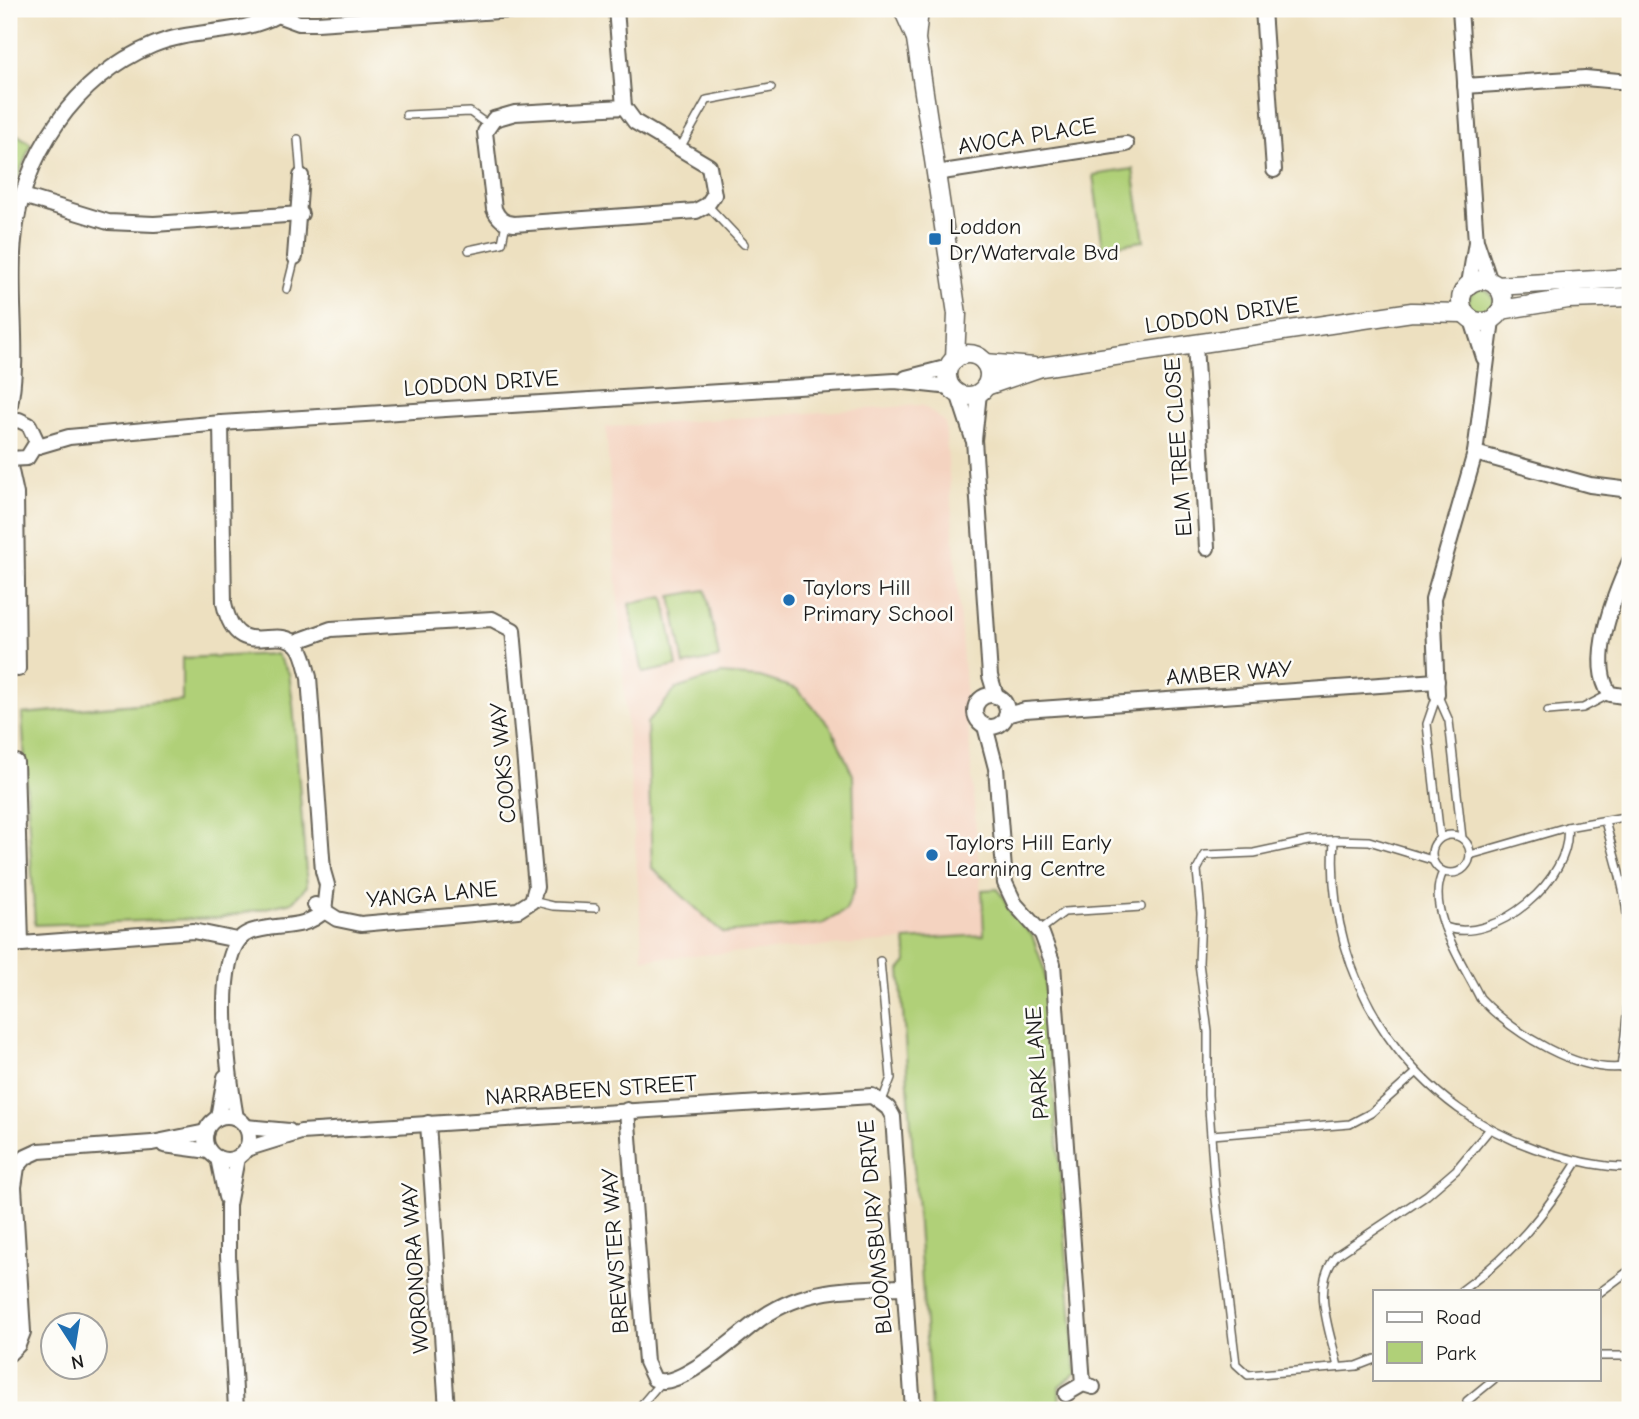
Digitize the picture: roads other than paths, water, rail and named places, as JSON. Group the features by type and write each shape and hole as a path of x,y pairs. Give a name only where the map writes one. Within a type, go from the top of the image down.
{"street":[{"path":"9,410 15,382 14,214 46,137 74,101 113,67 153,45 194,32 249,27 277,12 299,23 317,23 529,9"},
{"path":"616,9 624,107 635,122 709,166 714,195 707,205 696,211 506,223 494,209 485,132 494,119 515,113 624,107"},
{"path":"903,9 916,39"},
{"path":"919,9 916,39 965,361 954,390"},
{"path":"1263,9 1274,170"},
{"path":"1460,9 1476,242 1466,303 1485,359"},
{"path":"1465,86 1585,78 1630,82"},
{"name":"AVOCA PLACE","path":"936,173 1126,144"},
{"path":"295,257 301,214 301,176"},
{"path":"23,196 108,222 154,224 301,214"},
{"path":"1437,688 1433,599 1475,453 1483,406 1485,359 1503,297 1493,284 1476,242"},
{"path":"1466,303 1479,280 1493,284 1630,278"},
{"path":"1466,303 1496,315 1557,300 1630,297"},
{"name":"LODDON DRIVE","path":"9,461 69,437 221,423 895,381 954,390 968,396 1041,367 1466,303"},
{"name":"ELM TREE CLOSE","path":"1195,344 1207,548"},
{"path":"965,361 989,374 982,390"},
{"name":"LODDON DRIVE","path":"895,381 965,361 1041,367"},
{"path":"15,382 30,427 31,453 16,494"},
{"name":"PARK LANE","path":"954,390 974,440"},
{"name":"PARK LANE","path":"982,390 974,440 990,676 995,710 994,755 1005,883 1015,904 1039,930 1053,964 1088,1385 1066,1394"},
{"name":"LODDON DRIVE","path":"9,422 69,437"},
{"path":"9,1354 18,1345 23,1332 14,1187 15,1160 39,1151 152,1143 206,1132 218,1118 227,1065 226,977 234,929 250,922 291,918 319,908 323,871 309,677 301,650 295,642 281,638 252,639 237,633 227,617 224,603 221,423"},
{"path":"1475,453 1590,485 1630,490"},
{"path":"9,461 16,494 18,669"},
{"path":"1630,561 1624,591 1607,621 1601,670 1610,694 1630,697"},
{"name":"COOKS WAY","path":"295,642 331,629 492,620 506,624 515,637 536,887 532,901"},
{"name":"AMBER WAY","path":"995,710 1437,688"},
{"path":"16,762 15,944 193,931 232,939"},
{"name":"YANGA LANE","path":"319,908 337,919 361,924 517,910 532,901"},
{"path":"227,1065 241,1123 249,1142 242,1153 228,1205 236,1410"},
{"name":"NARRABEEN STREET","path":"241,1123 301,1132 862,1094 882,1101"},
{"name":"BLOOMSBURY DRIVE","path":"882,1101 893,1117 913,1410"},
{"name":"BREWSTER WAY","path":"627,1110 646,1362 651,1375 660,1383"},
{"path":"218,1118 241,1123"},
{"name":"WORONORA WAY","path":"428,1123 447,1410"},
{"path":"206,1132 228,1205"},
{"name":"NARRABEEN STREET","path":"242,1153 301,1132"},
{"path":"152,1143 213,1154 242,1153"},
{"path":"660,1383 684,1376 783,1304 834,1290 904,1287"}],"lane":[{"path":"680,148 706,100 771,88"},
{"path":"406,115 470,112 488,125"},
{"path":"298,138 301,176"},
{"path":"707,205 744,244"},
{"path":"469,250 502,243 506,223"},
{"path":"287,289 295,257"},
{"path":"1437,688 1427,724 1440,837"},
{"path":"1437,688 1449,721 1462,838 1470,855"},
{"path":"1548,711 1583,708 1610,694"},
{"path":"1443,872 1461,870 1470,855 1567,827 1630,816"},
{"path":"1605,821 1622,886 1629,931 1629,999 1621,1068"},
{"path":"1444,927 1464,933 1474,932 1501,922 1518,910 1560,864 1567,850 1567,827"},
{"path":"1432,860 1432,847 1440,837 1451,834 1462,838"},
{"path":"1373,1360 1357,1366 1248,1375 1236,1364 1221,1253 1208,1095 1208,1032 1199,963 1201,914 1197,870 1205,855 1254,853 1308,841 1334,840 1369,841 1432,860 1443,872"},
{"path":"1334,840 1332,876 1338,922 1351,969 1385,1036 1416,1073 1447,1102 1489,1130 1529,1147 1578,1161 1630,1167"},
{"path":"1443,872 1439,892 1444,927 1480,998 1503,1020 1552,1052 1621,1068 1630,1066"},
{"name":"YANGA LANE","path":"532,901 553,906 595,908"},
{"path":"1039,930 1064,912 1141,907"},
{"name":"BLOOMSBURY DRIVE","path":"880,961 891,1078 882,1101"},
{"path":"1212,1135 1350,1124 1371,1113 1416,1073"},
{"path":"1338,1367 1321,1282 1326,1267 1337,1255 1427,1195 1456,1170 1489,1130"},
{"path":"1462,1290 1516,1247 1550,1205 1578,1161"},
{"path":"1600,1292 1630,1270"},
{"path":"1600,1356 1630,1356"},
{"path":"1467,1401 1493,1380"},
{"path":"637,1410 660,1383"}],"place":[{"name":"Loddon Dr/Watervale Bvd","path":"935,239"},
{"name":"Taylors Hill Primary School","path":"789,600"},
{"name":"Taylors Hill Early Learning Centre","path":"932,855"}]}
